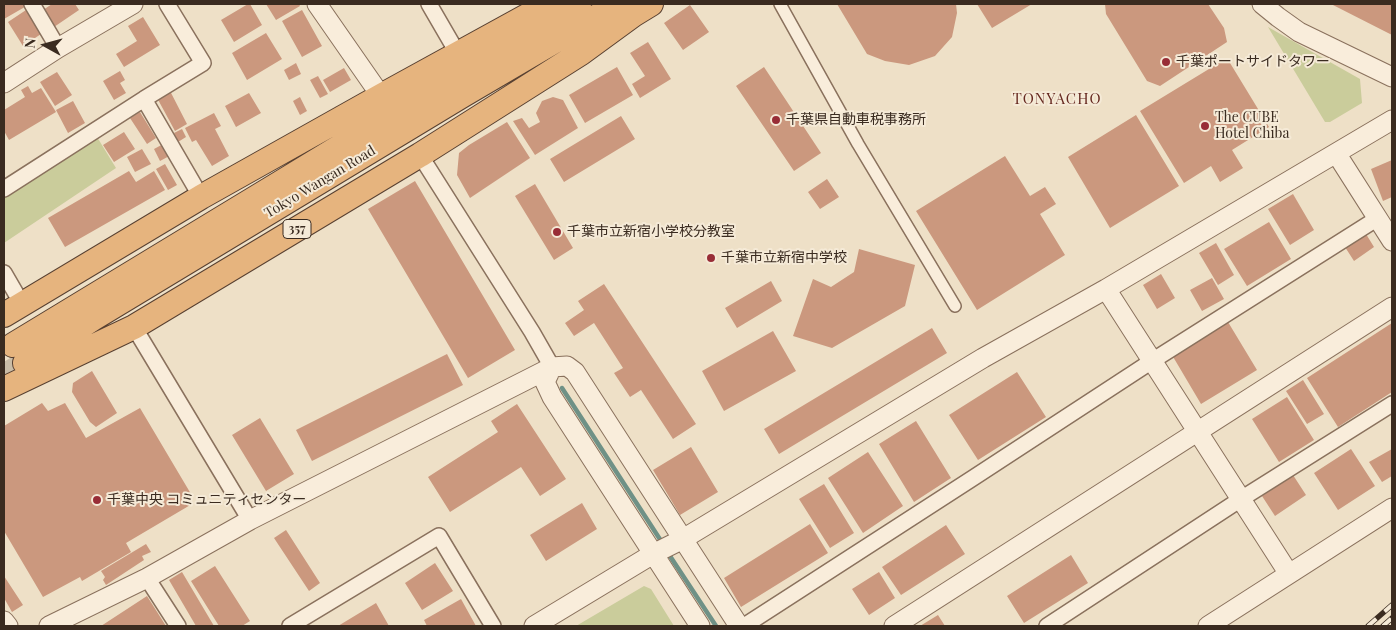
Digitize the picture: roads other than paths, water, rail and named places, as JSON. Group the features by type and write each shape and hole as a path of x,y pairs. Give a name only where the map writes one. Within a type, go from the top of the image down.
{"highway":[{"path":"13,309 201,198 381,96 550,4"},
{"name":"Tokyo Wangan Road","path":"579,4 420,98 19,354 128,298 618,4"},
{"name":"357","path":"4,389 134,327 420,155 581,53 651,4"}],"street":[{"path":"32,4 58,48"},
{"path":"4,83 58,48 133,4"},
{"path":"4,189 203,63 167,4"},
{"path":"317,4 381,96"},
{"path":"429,4 458,54"},
{"path":"780,4 858,144 955,306"},
{"path":"1262,4 1300,32 1392,77"},
{"path":"144,99 201,198"},
{"path":"534,626 983,358 1106,289 1392,120"},
{"path":"1336,153 1392,241"},
{"path":"420,155 532,332 552,367"},
{"path":"744,626 1152,361 1378,218"},
{"path":"4,273 13,309"},
{"path":"1106,289 1289,574"},
{"path":"894,626 1392,306"},
{"path":"134,327 250,520"},
{"path":"49,626 147,578 250,520 552,367 567,366 575,372 739,626"},
{"path":"552,367 545,382 552,397 700,626"},
{"path":"1046,626 1392,404"},
{"path":"1208,626 1392,508"},
{"path":"290,626 439,536 493,626"},
{"path":"147,578 178,626"},
{"path":"4,621 8,626"}],"waterway":[{"path":"562,388 663,544"},
{"path":"668,553 716,626"}],"tunnel":[{"path":"4,376 25,363"}],"railway":[{"path":"1368,626 1392,605"},
{"path":"1383,626 1392,618"}],"place":[{"name":"千葉ポートサイドタワー","path":"1166,62"},
{"name":"千葉県自動車税事務所","path":"776,120"},
{"name":"The CUBE Hotel Chiba","path":"1205,126"},
{"name":"千葉市立新宿小学校分教室","path":"557,232"},
{"name":"千葉市立新宿中学校","path":"711,258"},
{"name":"千葉中央 コミュニティセンター","path":"97,500"}],"district":[{"name":"TONYACHO","path":"1057,99"}]}
